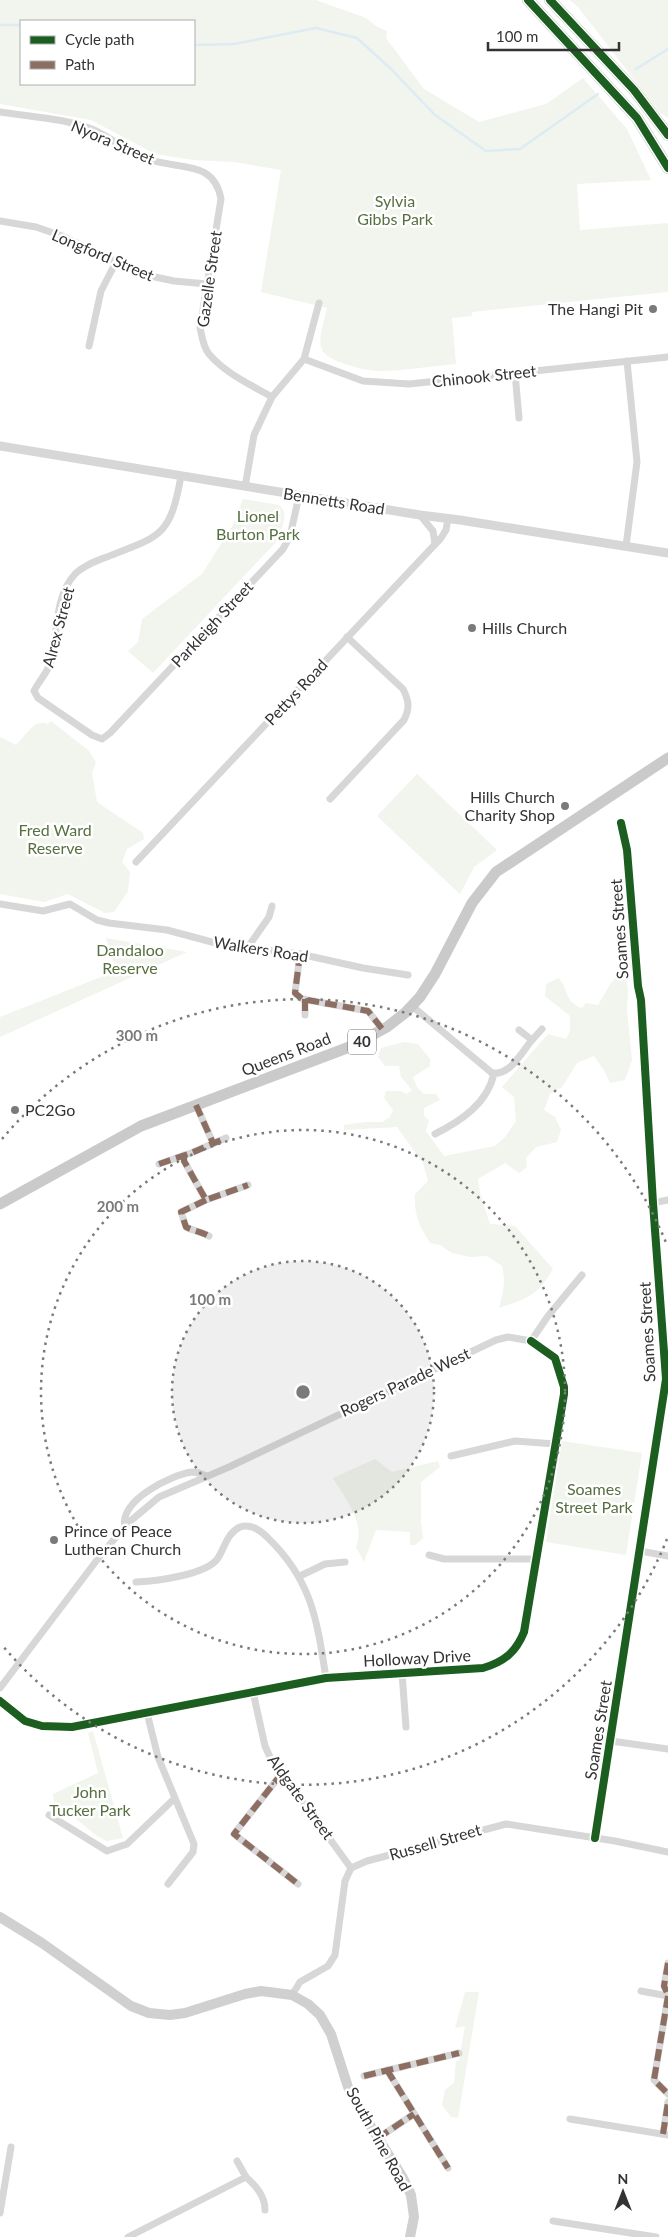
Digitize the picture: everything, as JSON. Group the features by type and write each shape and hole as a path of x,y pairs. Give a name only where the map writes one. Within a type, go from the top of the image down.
{"highway":[{"path":"528,0 637,118 668,168"},
{"path":"550,0 634,90 668,135"}],"main road":[{"name":"Queens Road","path":"0,1204 124,1134 352,1046 383,1030 412,1006 432,980 472,903 496,872 644,776 668,758"},
{"name":"Queens Road","path":"644,776 668,769"},
{"name":"South Pine Road","path":"0,1917 42,1943 131,2006 149,2012 170,2015 185,2013 245,1994 261,1991 292,1995 308,2004 320,2015 331,2034 353,2095 411,2195 414,2217 410,2237"}],"street":[{"name":"Nyora Street","path":"0,112 67,122 93,130 150,160 191,167 208,174 219,186"},
{"name":"Gazelle Street","path":"219,186 221,199 200,328 202,340 209,354 238,378 272,397"},
{"name":"Longford Street","path":"0,221 36,227 62,236 154,278 207,284"},
{"path":"89,346 101,291 116,262"},
{"path":"245,487 254,435 272,397 304,359 319,303"},
{"name":"Chinook Street","path":"304,359 363,381 409,384 668,357"},
{"path":"626,546 637,462 627,362"},
{"path":"515,373 519,418"},
{"name":"Bennetts Road","path":"0,446 299,496 668,553"},
{"name":"Alrex Street","path":"102,739 92,735 38,698 34,691 51,662 62,595 77,572 89,563 145,542 162,531 171,516 181,476"},
{"name":"Parkleigh Street","path":"102,739 110,733 283,549 290,536 299,496"},
{"path":"420,515 433,531 435,544"},
{"name":"Pettys Road","path":"136,862 435,544 446,530 448,518"},
{"path":"330,798 404,720 408,711 408,699 403,689 347,638"},
{"name":"Soames Street","path":"595,1838 666,1379 652,1203 641,1000 638,986 627,850 621,823"},
{"name":"Walkers Road","path":"0,904 43,910 70,904 97,920 109,923 167,930 223,945 300,954 363,968 408,975"},
{"path":"248,947 269,917 272,906"},
{"path":"300,954 295,993 304,999 368,1011 383,1030"},
{"path":"304,999 305,1015"},
{"path":"412,1006 485,1069 494,1073 507,1070 542,1029"},
{"path":"519,1030 532,1040"},
{"path":"435,1134 460,1121 472,1110 490,1089 494,1073"},
{"path":"196,1105 213,1143"},
{"path":"159,1164 226,1138"},
{"path":"184,1155 184,1161 206,1200"},
{"path":"210,1236 196,1233 186,1227 181,1212 206,1200 248,1185"},
{"path":"652,1203 668,1200"},
{"path":"531,1341 548,1316 582,1275"},
{"name":"Rogers Parade West","path":"0,1688 100,1556 142,1509 159,1497 496,1340 508,1337 531,1341"},
{"name":"Holloway Drive","path":"0,1701 25,1721 42,1726 89,1725 326,1678 483,1668 504,1660 519,1644 524,1632 564,1387 555,1358 531,1341"},
{"path":"451,1456 515,1441 555,1444"},
{"name":"Rogers Parade West","path":"125,1527 123,1520 126,1513 150,1488 192,1472 207,1476"},
{"path":"136,1582 156,1581 212,1565 231,1534 241,1527 248,1526 258,1529 274,1543 300,1576 316,1615 326,1678"},
{"path":"640,1551 668,1556"},
{"path":"429,1555 444,1559 536,1559"},
{"path":"300,1576 325,1564 345,1562"},
{"path":"402,1673 406,1727"},
{"name":"Aldgate Street","path":"253,1692 265,1746 270,1757 338,1847 351,1868"},
{"path":"147,1713 158,1757 194,1844 193,1852 168,1884"},
{"path":"611,1741 668,1750"},
{"path":"282,1773 234,1834 298,1884"},
{"path":"49,1815 107,1851 127,1844 174,1799"},
{"name":"Russell Street","path":"351,1868 506,1824 668,1852"},
{"path":"292,1995 300,1982 328,1966 335,1956 345,1881 351,1868"},
{"path":"668,1963 664,1986 668,1996 654,2080 668,2094"},
{"path":"640,1991 668,1996"},
{"path":"364,2076 459,2053"},
{"path":"387,2070 448,2168"},
{"path":"570,2119 666,2134 668,2102"},
{"path":"378,2138 414,2114"},
{"path":"0,2213 11,2148"},
{"path":"237,2161 246,2177 255,2185 264,2198 265,2210"},
{"path":"128,2237 246,2177"},
{"path":"553,2221 656,2237"}],"green space":[{"name":"Sylvia Gibbs Park","path":"0,0 316,0 366,18 376,26 387,31 386,38 424,89 479,122 546,104 583,78 627,129 651,180 577,184 580,230 668,223 668,292 472,312 472,316 452,318 456,364 379,371 348,365 332,358 322,350 320,340 327,308 261,292 281,170 234,162 193,160 155,154 91,120 0,104"},
{"path":"570,0 668,0 668,118 660,113 578,7"},
{"name":"Lionel Burton Park","path":"243,499 279,505 284,513 284,523 276,542 153,673 128,651 138,642 142,619 202,574 233,525"},
{"name":"Fred Ward Reserve","path":"51,721 89,751 96,762 92,773 97,802 143,833 144,839 127,849 122,862 130,872 128,891 114,912 105,913 68,894 44,902 0,894 0,737 16,745 34,726 43,723 48,724"},
{"path":"417,774 497,850 474,867 460,894 377,816"},
{"name":"Dandaloo Reserve","path":"106,938 187,952 0,1037 0,1017 116,971"},
{"path":"620,973 626,980 628,988 627,1010 632,1060 625,1080 610,1083 594,1056 577,1063 562,1087 550,1094 544,1110 555,1117 561,1130 557,1142 536,1147 526,1158 527,1167 519,1173 505,1163 478,1179 480,1193 490,1224 515,1226 553,1269 536,1291 524,1299 499,1308 504,1282 502,1266 487,1256 470,1257 452,1253 440,1245 430,1243 426,1237 416,1214 415,1194 428,1181 423,1163 397,1127 344,1130 344,1125 382,1122 390,1117 393,1110 384,1098 386,1091 400,1091 407,1094 412,1090 401,1077 399,1066 385,1066 378,1057 381,1048 404,1042 418,1044 430,1059 430,1066 413,1077 417,1087 424,1094 436,1094 440,1100 424,1108 424,1116 429,1120 426,1131 444,1156 495,1146 505,1137 516,1121 514,1097 502,1087 548,1034 566,1039 570,1031 570,1016 545,996 546,984 559,978 569,999 582,1008 586,1003 598,1005 611,983"},
{"name":"Soames Street Park","path":"562,1441 642,1453 626,1555 546,1542"},
{"path":"375,1459 392,1472 438,1461 440,1467 421,1482 423,1538 415,1545 410,1545 410,1532 376,1530 364,1562 356,1547 358,1529 353,1511 333,1478"},
{"name":"John Tucker Park","path":"93,1731 123,1838 107,1841 97,1836 54,1801 53,1794 98,1773 88,1733"},
{"path":"465,1992 479,1992 458,2118 451,2117 442,2105 445,2090 454,2083 456,2061 459,2060 465,2026 455,2028"}],"waterway":[{"path":"0,25 20,25"},
{"path":"195,45 234,44 316,28 357,38 391,69 435,115 486,151 520,149 598,94"},
{"path":"636,69 668,49"}],"marked path":[{"path":"300,954 295,993 302,999 368,1011 383,1030"},
{"path":"305,999 305,1015"},
{"path":"196,1105 213,1143"},
{"path":"159,1164 226,1138"},
{"path":"184,1155 184,1161 206,1200 248,1185"},
{"path":"206,1200 181,1212 186,1227 209,1236"},
{"path":"282,1773 234,1834 298,1884"},
{"path":"668,1963 664,1986 668,1995"},
{"path":"668,1996 654,2080 668,2094"},
{"path":"364,2076 459,2053"},
{"path":"387,2070 448,2168"},
{"path":"663,2134 668,2102"},
{"path":"378,2138 414,2114"}],"cycle path":[{"path":"528,0 637,118 668,168"},
{"path":"550,0 634,90 668,135"},
{"path":"595,1838 666,1379 641,1000 638,986 627,850 621,823"},
{"path":"0,1701 25,1721 42,1726 72,1727 326,1678 483,1668 503,1659 513,1651 524,1632 564,1394 564,1387 555,1358 531,1341"}],"place":[{"name":"The Hangi Pit","path":"653,309"},
{"name":"Hills Church","path":"472,628"},
{"name":"Hills Church Charity Shop","path":"565,806"},
{"name":"PC2Go","path":"15,1110"},
{"name":"Prince of Peace Lutheran Church","path":"54,1540"}]}
